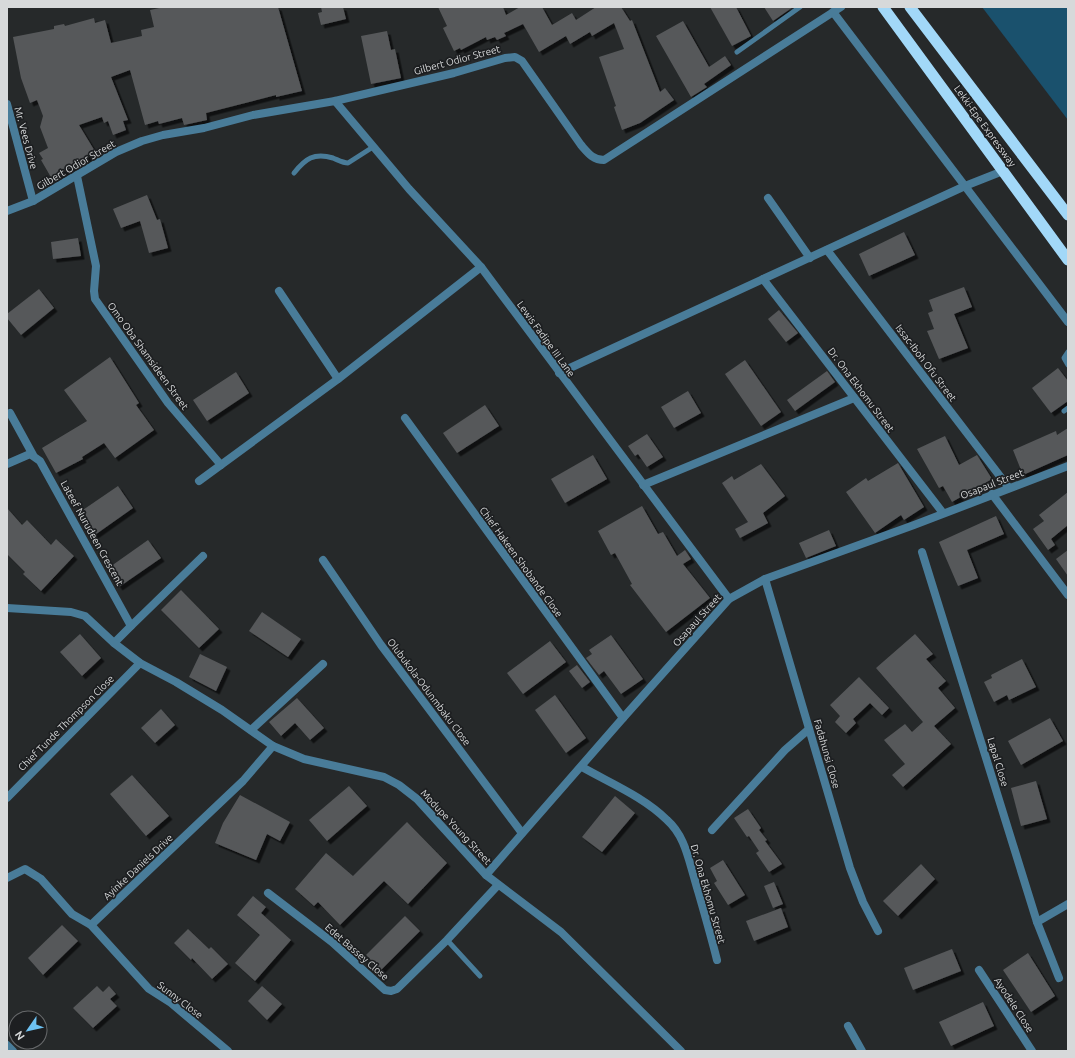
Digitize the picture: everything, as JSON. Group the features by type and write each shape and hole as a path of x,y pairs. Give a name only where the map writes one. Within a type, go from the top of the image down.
{"highway":[{"name":"Lekki-Epe Expressway","path":"883,7 1068,260"},
{"name":"Lekki-Epe Expressway","path":"910,7 1068,215"}],"street":[{"name":"Gilbert Odior Street","path":"7,211 33,201 116,152 163,135 204,128 253,115 335,101 454,73 505,58 515,57 522,61 580,145 595,159 604,160 841,7"},
{"path":"833,12 1068,322"},
{"name":"Lewis Fadipe III Lane","path":"335,101 408,189 481,267 729,599"},
{"name":"Mr. Vees Drive","path":"7,104 33,201"},
{"path":"559,373 966,186 1003,171"},
{"name":"Omo Oba Shamsideen Street","path":"77,176 96,266 94,291 96,299 168,403 221,465"},
{"path":"768,198 810,258"},
{"name":"Issac-Iboh Ofu Street","path":"827,250 1009,488"},
{"path":"199,481 338,379 481,267"},
{"name":"Dr. Ona Ekhomu Street","path":"763,279 943,513"},
{"path":"279,291 338,379"},
{"path":"643,485 854,398"},
{"name":"Lateef Nurudeen Crescent","path":"10,413 33,455 40,461 131,626"},
{"name":"Chief Hakeen Shobande Close","path":"405,418 622,718"},
{"path":"7,464 33,455"},
{"name":"Osapaul Street","path":"486,874 582,767 622,718 729,599 765,579 1068,466"},
{"path":"992,494 1068,595"},
{"name":"Lapal Close","path":"922,552 1037,922 1059,978"},
{"path":"114,643 203,556"},
{"name":"Olubukola-Odunmbaku Close","path":"323,560 381,645 522,833"},
{"name":"Fadahunsi Close","path":"765,579 850,868 863,902 878,931"},
{"name":"Modupe Young Street","path":"7,608 72,612 84,616 114,643 140,663 216,706 273,746 304,759 384,777 399,785 417,799 486,874 498,885 561,932 681,1051"},
{"name":"Chief Tunde Thompson Close","path":"7,798 140,663"},
{"path":"251,730 323,664"},
{"path":"712,830 785,750 809,729"},
{"name":"Ayinke Daniels Drive","path":"91,925 244,781 273,746"},
{"name":"Dr. Ona Ekhomu Street","path":"582,767 642,801 667,819 674,826 681,839 690,863 717,960"},
{"path":"7,878 20,871 28,869 40,879 75,916 91,925"},
{"name":"Edet Bassey Close","path":"268,893 332,942 388,991 397,989 447,940 498,885"},
{"path":"1037,922 1068,904"},
{"name":"Sunny Close","path":"91,925 149,989 171,1004 228,1051"},
{"name":"Ayodele Close","path":"979,970 1032,1051"},
{"path":"848,1026 862,1051"},
{"path":"7,1045 13,1051"}],"lane":[{"path":"736,52 800,7"},
{"path":"294,173 308,158 325,155 348,163 374,147"},
{"path":"1068,352 1064,358 1068,365"},
{"path":"447,940 480,976"}],"shaded area":[{"path":"982,7 1068,7 1068,120"}],"building":[{"path":"164,7 278,7 302,91 276,97 276,95 206,113 207,120 184,125 182,118 159,124 158,121 145,125 130,70 111,77 128,120 123,121 126,130 113,135 108,121 104,123 102,117 79,125 96,153 52,179 41,160 43,159 39,153 48,148 40,127 43,116 37,100 30,103 21,78 13,37 54,29 54,26 64,24 65,26 94,18 95,23 105,20 111,43 142,36 141,30 154,27 150,10"},
{"path":"321,7 343,7 346,19 321,25 318,13 322,12"},
{"path":"438,7 503,7 506,15 520,7 542,7 552,25 572,13 576,20 596,7 621,7 630,21 632,20 660,92 665,88 674,100 640,123 622,130 614,107 616,106 599,57 624,49 614,23 592,36 590,32 570,44 566,36 539,52 523,24 504,33 506,36 497,40 495,37 487,40 486,37 461,50 460,48 454,51 443,28 447,26"},
{"path":"710,7 736,7 751,36 732,46"},
{"path":"764,7 793,7 773,21"},
{"path":"683,21 709,67 725,56 731,65 704,84 707,87 691,97 656,36"},
{"path":"387,31 391,50 395,49 401,78 371,84 361,36"},
{"path":"147,195 157,220 160,219 168,248 149,253 140,221 121,228 113,209"},
{"path":"904,232 915,255 869,276 859,254"},
{"path":"78,238 81,256 53,259 51,242"},
{"path":"964,287 972,307 954,314 968,348 939,359 927,331 934,329 928,313 933,311 929,300"},
{"path":"39,289 54,308 21,335 7,318 7,314"},
{"path":"779,310 798,333 786,342 768,319"},
{"path":"110,357 139,403 136,405 154,430 115,458 104,443 82,457 83,459 56,473 42,448 87,421 64,390"},
{"path":"745,360 781,412 761,426 725,374"},
{"path":"1058,368 1068,381 1068,401 1051,413 1032,388"},
{"path":"827,371 835,382 795,411 787,400"},
{"path":"236,372 249,393 207,421 193,400"},
{"path":"688,391 701,413 674,428 661,407"},
{"path":"485,405 499,426 457,453 443,433"},
{"path":"1068,428 1068,455 1023,475 1013,450 1056,431 1057,435"},
{"path":"647,434 663,457 647,467 638,454 635,456 628,446"},
{"path":"945,436 959,465 977,455 992,479 952,502 943,486 939,488 917,449"},
{"path":"593,455 607,479 565,503 551,479"},
{"path":"898,463 924,507 904,520 901,515 875,533 846,492 866,478 868,481"},
{"path":"761,464 785,496 763,513 768,523 740,538 735,529 748,522 722,483 732,476 734,480"},
{"path":"118,486 133,508 92,537 77,514"},
{"path":"1068,492 1068,525 1051,539 1055,545 1048,550 1033,529 1044,521 1039,515"},
{"path":"642,506 658,534 663,532 677,556 685,550 691,559 683,564 710,598 666,632 630,585 632,584 615,553 611,555 598,531"},
{"path":"7,508 22,525 27,520 51,545 56,539 74,556 41,591 23,574 25,572 7,554"},
{"path":"996,516 1004,534 967,550 978,578 958,586 939,542"},
{"path":"829,530 836,546 806,558 799,543"},
{"path":"148,540 161,558 119,587 107,569"},
{"path":"1068,550 1068,576 1056,559"},
{"path":"181,590 219,629 199,648 161,610"},
{"path":"262,612 301,639 288,657 249,631"},
{"path":"80,634 101,658 82,676 60,652"},
{"path":"915,634 933,654 926,659 946,681 938,688 955,708 934,726 951,744 903,787 892,775 905,764 884,740 905,724 912,732 923,722 876,668"},
{"path":"611,635 643,679 621,694 604,671 599,675 586,658 592,654 589,650"},
{"path":"550,641 566,662 523,694 507,673"},
{"path":"200,654 227,667 216,691 189,677"},
{"path":"1022,659 1036,687 1009,700 1007,695 994,702 984,682 992,678 991,675"},
{"path":"577,665 590,682 582,688 569,671"},
{"path":"859,677 889,708 882,715 870,703 853,719 856,723 846,733 835,722 840,716 830,705"},
{"path":"555,695 586,738 566,753 535,710"},
{"path":"297,698 324,728 310,740 295,723 281,736 269,722"},
{"path":"161,709 175,725 155,743 141,728"},
{"path":"1050,718 1063,741 1021,765 1008,741"},
{"path":"132,775 169,816 146,836 110,794"},
{"path":"1036,781 1047,819 1021,826 1011,788"},
{"path":"349,786 367,806 327,841 309,820"},
{"path":"240,795 290,822 280,841 267,834 256,860 215,843 223,823"},
{"path":"615,796 635,813 602,852 582,837"},
{"path":"748,809 761,828 759,830 767,840 765,841 782,864 769,872 756,853 759,851 734,818"},
{"path":"407,822 447,863 408,904 384,881 340,925 318,902 314,906 295,889 326,853 353,876"},
{"path":"723,860 745,895 728,905 714,883 717,881 710,868"},
{"path":"921,864 935,879 898,916 883,901"},
{"path":"774,882 783,904 773,908 764,886"},
{"path":"253,896 266,907 261,913 291,940 255,981 235,963 260,935 237,915"},
{"path":"781,908 788,927 754,941 746,921"},
{"path":"405,916 420,931 381,970 366,955"},
{"path":"62,925 78,941 43,975 28,958"},
{"path":"188,929 209,949 211,947 228,964 212,979 192,958 191,960 174,943"},
{"path":"952,949 961,971 913,990 904,968"},
{"path":"1028,953 1055,996 1031,1012 1003,970"},
{"path":"97,986 103,992 109,986 116,994 110,999 117,1006 93,1028 73,1008"},
{"path":"262,986 282,1004 267,1020 248,1001"},
{"path":"983,1002 994,1026 951,1046 939,1022"}]}
